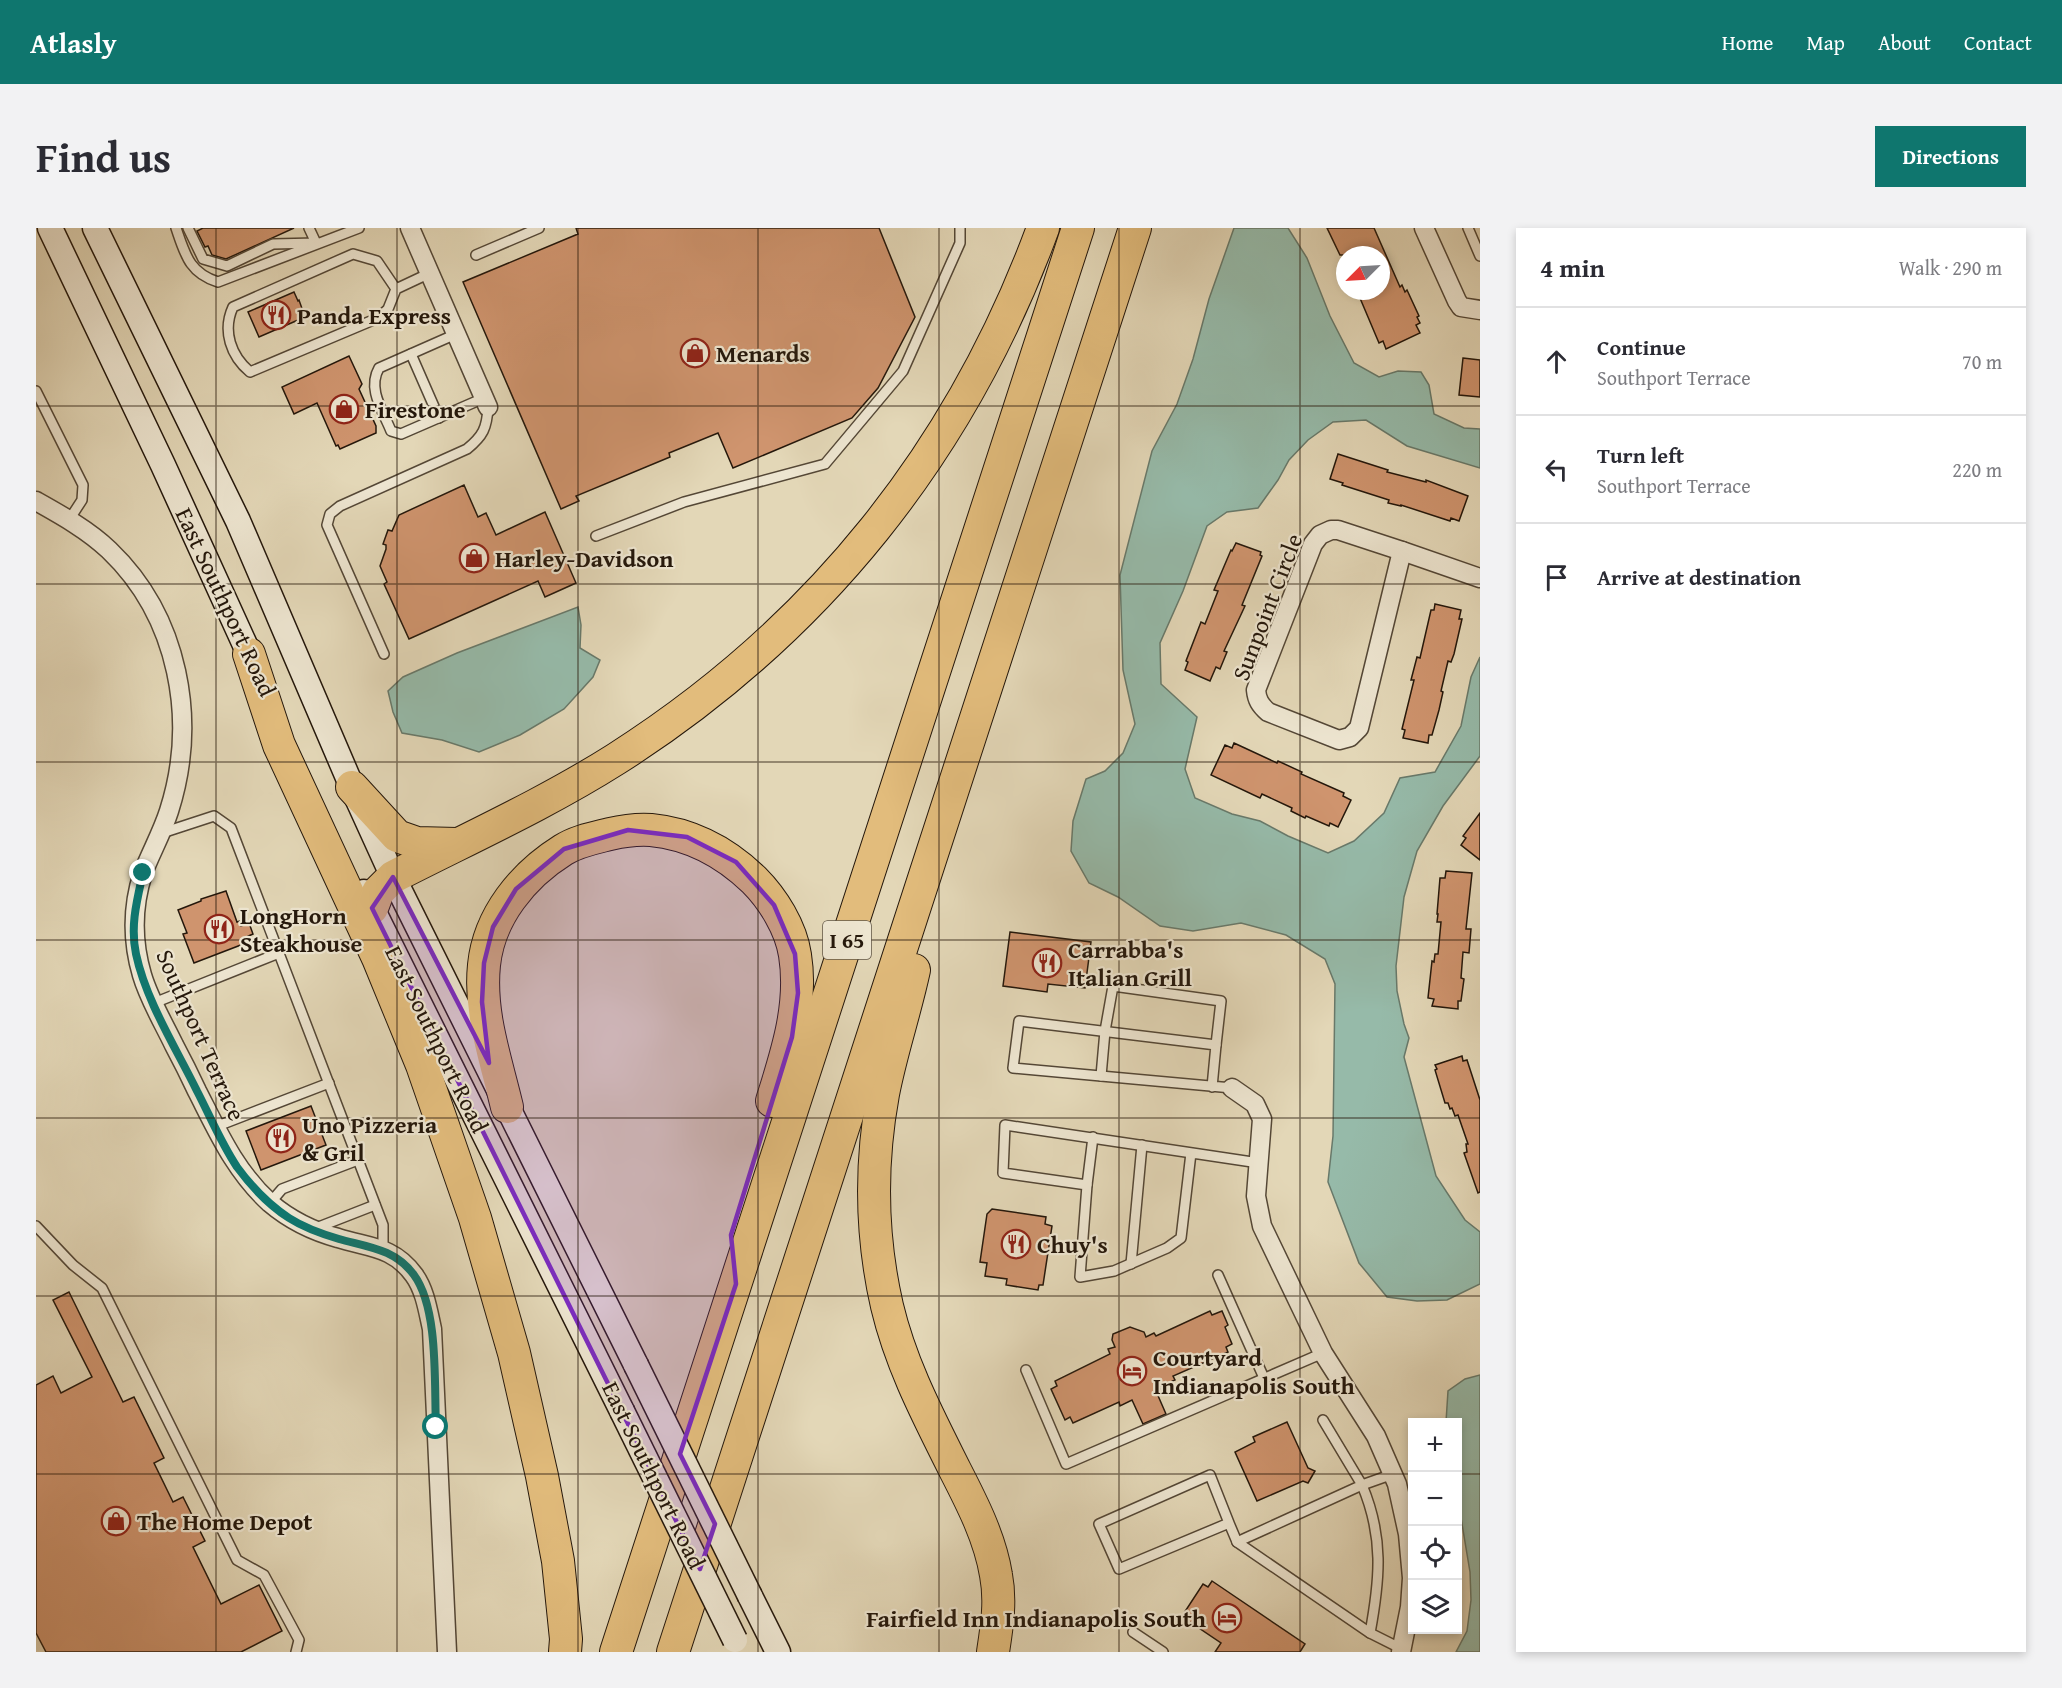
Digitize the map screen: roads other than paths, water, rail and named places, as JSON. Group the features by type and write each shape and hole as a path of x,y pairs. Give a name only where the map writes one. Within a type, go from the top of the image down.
{"highway":[{"path":"372,908 378,892 393,877 585,778 657,732 745,664 787,625 838,572 894,505 938,443 1006,320 1043,228"},
{"name":"I 65","path":"616,1652 1078,228"},
{"name":"I 65","path":"673,1652 1134,228"},
{"path":"249,654 279,745 378,957 422,1065 475,1218 514,1353 542,1476 558,1561 566,1652"},
{"path":"955,781 912,982 883,1095 873,1199 878,1256 895,1333 912,1383 984,1532 996,1575 999,1612 993,1652"},
{"path":"352,787 397,836 417,843 458,844"},
{"path":"507,1107 484,1018 482,1002 484,963 494,927 516,890 530,875 564,849 586,840 628,830 650,830 687,837 721,852 736,862 764,890 790,937 795,954 798,993 792,1037 731,1234 736,1284"}],"main road":[{"name":"East Southport Road","path":"50,228 163,465 249,654 372,908 738,1646"},
{"name":"East Southport Road","path":"95,228 238,521 393,877 778,1652"}],"street":[{"path":"410,228 486,402"},
{"path":"1424,228 1456,301 1461,307 1480,310"},
{"name":"Southport Terrace","path":"36,501 69,520 106,547 133,576 158,615 172,651 182,705 182,743 176,784 161,833 143,873 134,918 136,953 143,978 154,1003 215,1127 238,1168 270,1203 292,1220 313,1229 383,1250 395,1256 416,1278 424,1295 432,1329 447,1652"},
{"name":"Sunpoint Circle","path":"1402,551 1356,731 1348,738 1335,739 1268,712 1263,707 1256,690 1313,544 1320,535 1329,530 1338,530 1402,551 1480,578"},
{"path":"1232,1088 1254,1104 1262,1119 1256,1196 1262,1226 1323,1353 1376,1436 1393,1474 1408,1534 1412,1578 1410,1607 1401,1650"}],"lane":[{"path":"176,228 192,267 200,274 218,282 360,228"},
{"path":"188,228 203,260 227,266 273,244 316,243"},
{"path":"309,228 316,243"},
{"path":"476,255 539,228"},
{"path":"596,536 684,502 825,464 903,371 960,243 960,228"},
{"path":"1468,228 1480,256"},
{"path":"396,289 377,261 353,254 233,307 227,320 228,334 241,365 250,372 378,318 388,309 396,289 430,273"},
{"path":"384,654 327,525 330,514 340,506 467,449 479,439 487,423 486,402 401,434 392,431 375,394 374,378 379,368 456,334"},
{"path":"411,354 440,418"},
{"path":"36,391 84,485 82,500 69,520"},
{"path":"161,833 214,816 231,828 383,1225 383,1250"},
{"path":"154,1003 279,953"},
{"path":"1101,1076 1113,986 1221,1001 1212,1087"},
{"path":"1216,1045 1019,1020 1013,1068 1232,1088"},
{"path":"215,1127 329,1083"},
{"path":"1087,1185 1003,1173 1005,1125 1259,1163"},
{"path":"1093,1137 1080,1277 1114,1271 1167,1248 1181,1238 1191,1153"},
{"path":"1131,1264 1142,1145"},
{"path":"270,1203 282,1189 358,1160"},
{"path":"313,1229 375,1205"},
{"path":"36,1226 73,1265 102,1288 237,1560 264,1575 299,1640 296,1652"},
{"path":"1218,1275 1264,1378"},
{"path":"1026,1370 1066,1464 1323,1353"},
{"path":"1323,1420 1362,1485 1373,1517 1379,1565 1378,1591 1370,1632"},
{"path":"1237,1542 1362,1485 1393,1474"},
{"path":"1229,1522 1119,1569 1099,1524 1210,1475 1229,1522 1237,1542 1370,1632 1401,1650"},
{"path":"1133,1632 1163,1652"}],"place":[{"name":"Panda Express","path":"276,315"},
{"name":"Menards","path":"695,353"},
{"name":"Firestone","path":"344,409"},
{"name":"Harley-Davidson","path":"474,558"},
{"name":"LongHorn Steakhouse","path":"219,929"},
{"name":"Carrabba's Italian Grill","path":"1047,963"},
{"name":"Uno Pizzeria & Gril","path":"281,1138"},
{"name":"Chuy's","path":"1016,1244"},
{"name":"Courtyard Indianapolis South","path":"1132,1371"},
{"name":"The Home Depot","path":"116,1521"},
{"name":"Fairfield Inn Indianapolis South","path":"1227,1618"}]}
